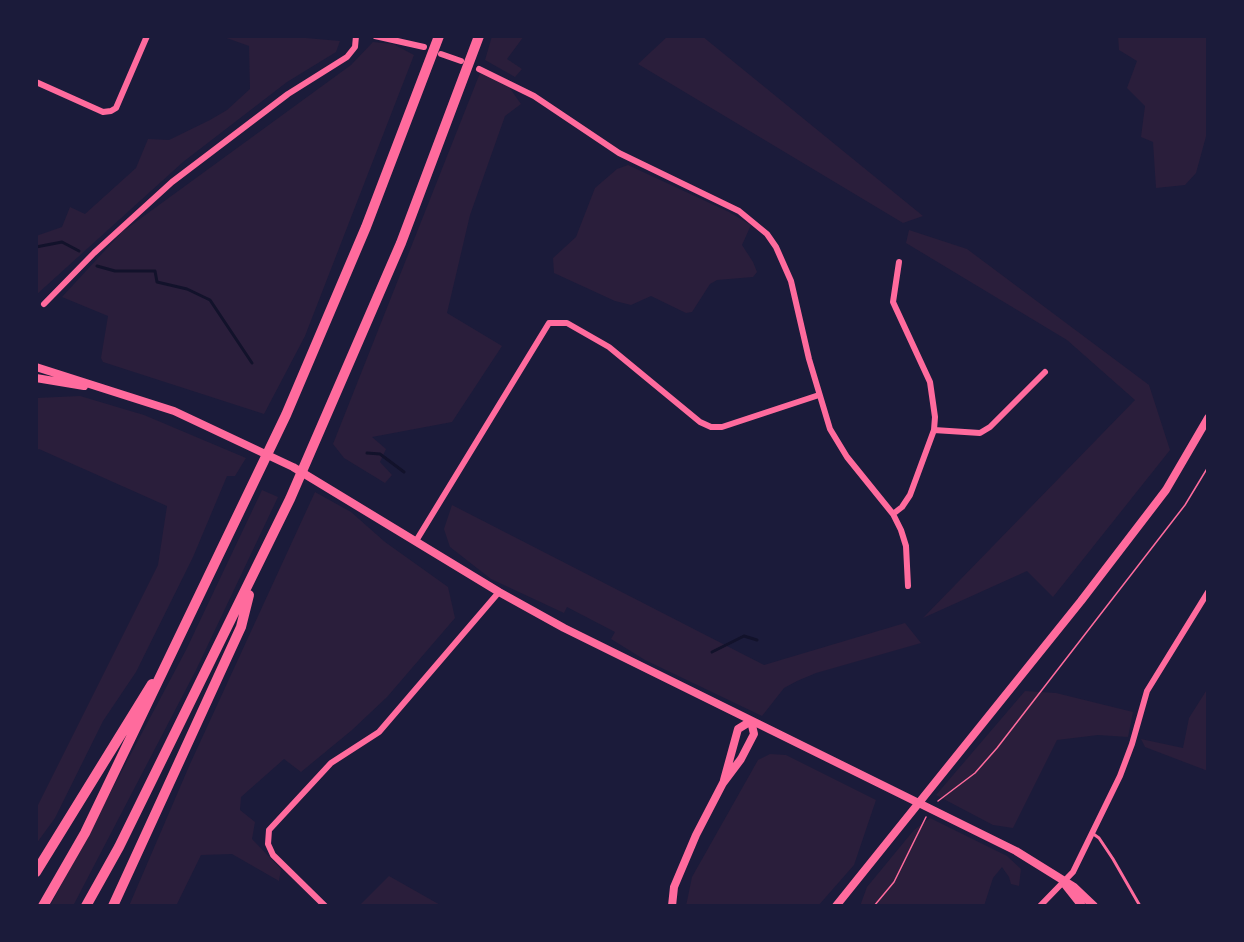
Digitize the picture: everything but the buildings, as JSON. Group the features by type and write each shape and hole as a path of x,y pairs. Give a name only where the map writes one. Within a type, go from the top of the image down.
{"highway":[{"path":"43,906 85,833 286,416 366,227 440,36"},
{"path":"86,906 119,847 290,499 423,187 479,36"},
{"path":"113,906 241,627 254,574"},
{"path":"36,872 136,706 175,648"}],"main road":[{"path":"36,367 174,411 293,467 499,592 577,634 1016,851 1074,887 1094,906"},
{"path":"36,378 120,393"},
{"path":"834,906 1081,601 1159,499 1208,418"},
{"path":"672,906 680,871 723,783 738,729 752,721"},
{"path":"723,783 741,759 754,734 752,721"},
{"path":"1063,882 1082,906"}],"street":[{"path":"36,82 103,112 116,108 147,36"},
{"path":"44,303 93,253 172,182 288,94 347,57 355,47 356,36"},
{"path":"375,36 424,47"},
{"path":"441,54 461,61"},
{"path":"479,69 534,96 620,153 739,211 767,234 791,281 819,395 836,441 893,514 906,546 908,586"},
{"path":"893,514 902,507 910,495 934,430 934,400 930,382 893,302 898,262"},
{"path":"416,541 549,322 567,323 610,348 700,422 711,428 722,427 819,395"},
{"path":"934,430 981,432 990,428 1045,372"},
{"path":"324,906 273,855 268,844 269,830 332,764 379,732 499,592"},
{"path":"1040,906 1072,872 1132,744 1147,691 1208,592"}],"lane":[{"path":"1092,833 1099,838 1113,859 1140,906"}],"path":[{"path":"1010,732 1185,505 1208,467"}],"shaded area":[{"path":"221,36 283,36 340,41 336,52 287,82 183,162 36,295 36,236 62,227 70,207 85,214 136,168 148,139 169,140 210,120 227,110 250,89 249,46"},
{"path":"492,36 524,36 507,59 522,69 515,77 485,60"},
{"path":"668,36 702,36 923,216 903,223 638,64"},
{"path":"1118,36 1208,36 1208,129 1196,173 1185,185 1156,188 1153,142 1141,137 1145,106 1127,88 1137,61 1119,50"},
{"path":"373,42 393,44 414,55 305,336 264,414 103,362 101,358 108,316 62,297 122,232 351,65"},
{"path":"480,73 509,87 521,104 505,116 470,215 447,313 502,346 452,422 372,437 386,449 380,462 392,475 385,483 344,458 333,444"},
{"path":"628,165 729,212 751,225 742,245 757,272 753,277 717,280 710,284 692,312 686,313 651,296 631,305 615,301 554,273 553,258 576,237 595,188 617,169"},
{"path":"909,230 967,249 1149,385 1170,450 1053,597 1027,571 923,618 1135,400 1067,340 906,243"},
{"path":"80,396 144,415 246,458 235,476 227,476 193,557 136,672 103,721 55,818 36,844 36,809 158,565 167,506 39,449 36,451 36,398"},
{"path":"262,490 278,497 196,670 73,906 50,906 186,650"},
{"path":"315,492 351,512 385,542 448,587 455,618 387,697 352,730 301,772 284,759 241,797 240,810 255,822 252,839 281,869 279,881 232,854 201,855 176,906 129,906 190,764"},
{"path":"452,505 764,665 905,623 921,643 816,673 797,681 784,688 762,716 645,660 611,639 615,632 567,607 564,613 491,579 450,547 444,529"},
{"path":"1208,688 1208,771 1145,747 1141,739 1183,748 1189,718"},
{"path":"1025,691 1056,693 1133,712 1128,737 1098,735 1057,740 1013,828 993,825 936,795"},
{"path":"770,754 786,755 876,800 854,865 818,906 686,906 692,877 758,760"},
{"path":"930,818 1007,856 1021,869 1019,886 1011,884 1002,867 993,878 984,906 860,906 867,887 914,830"},
{"path":"389,876 442,906 359,906"}],"waterway":[{"path":"36,247 62,242 79,251"},
{"path":"97,266 115,271 155,271 157,282 187,289 210,300 252,363"},
{"path":"367,453 380,454 404,472"},
{"path":"712,652 744,636 757,640"}]}
